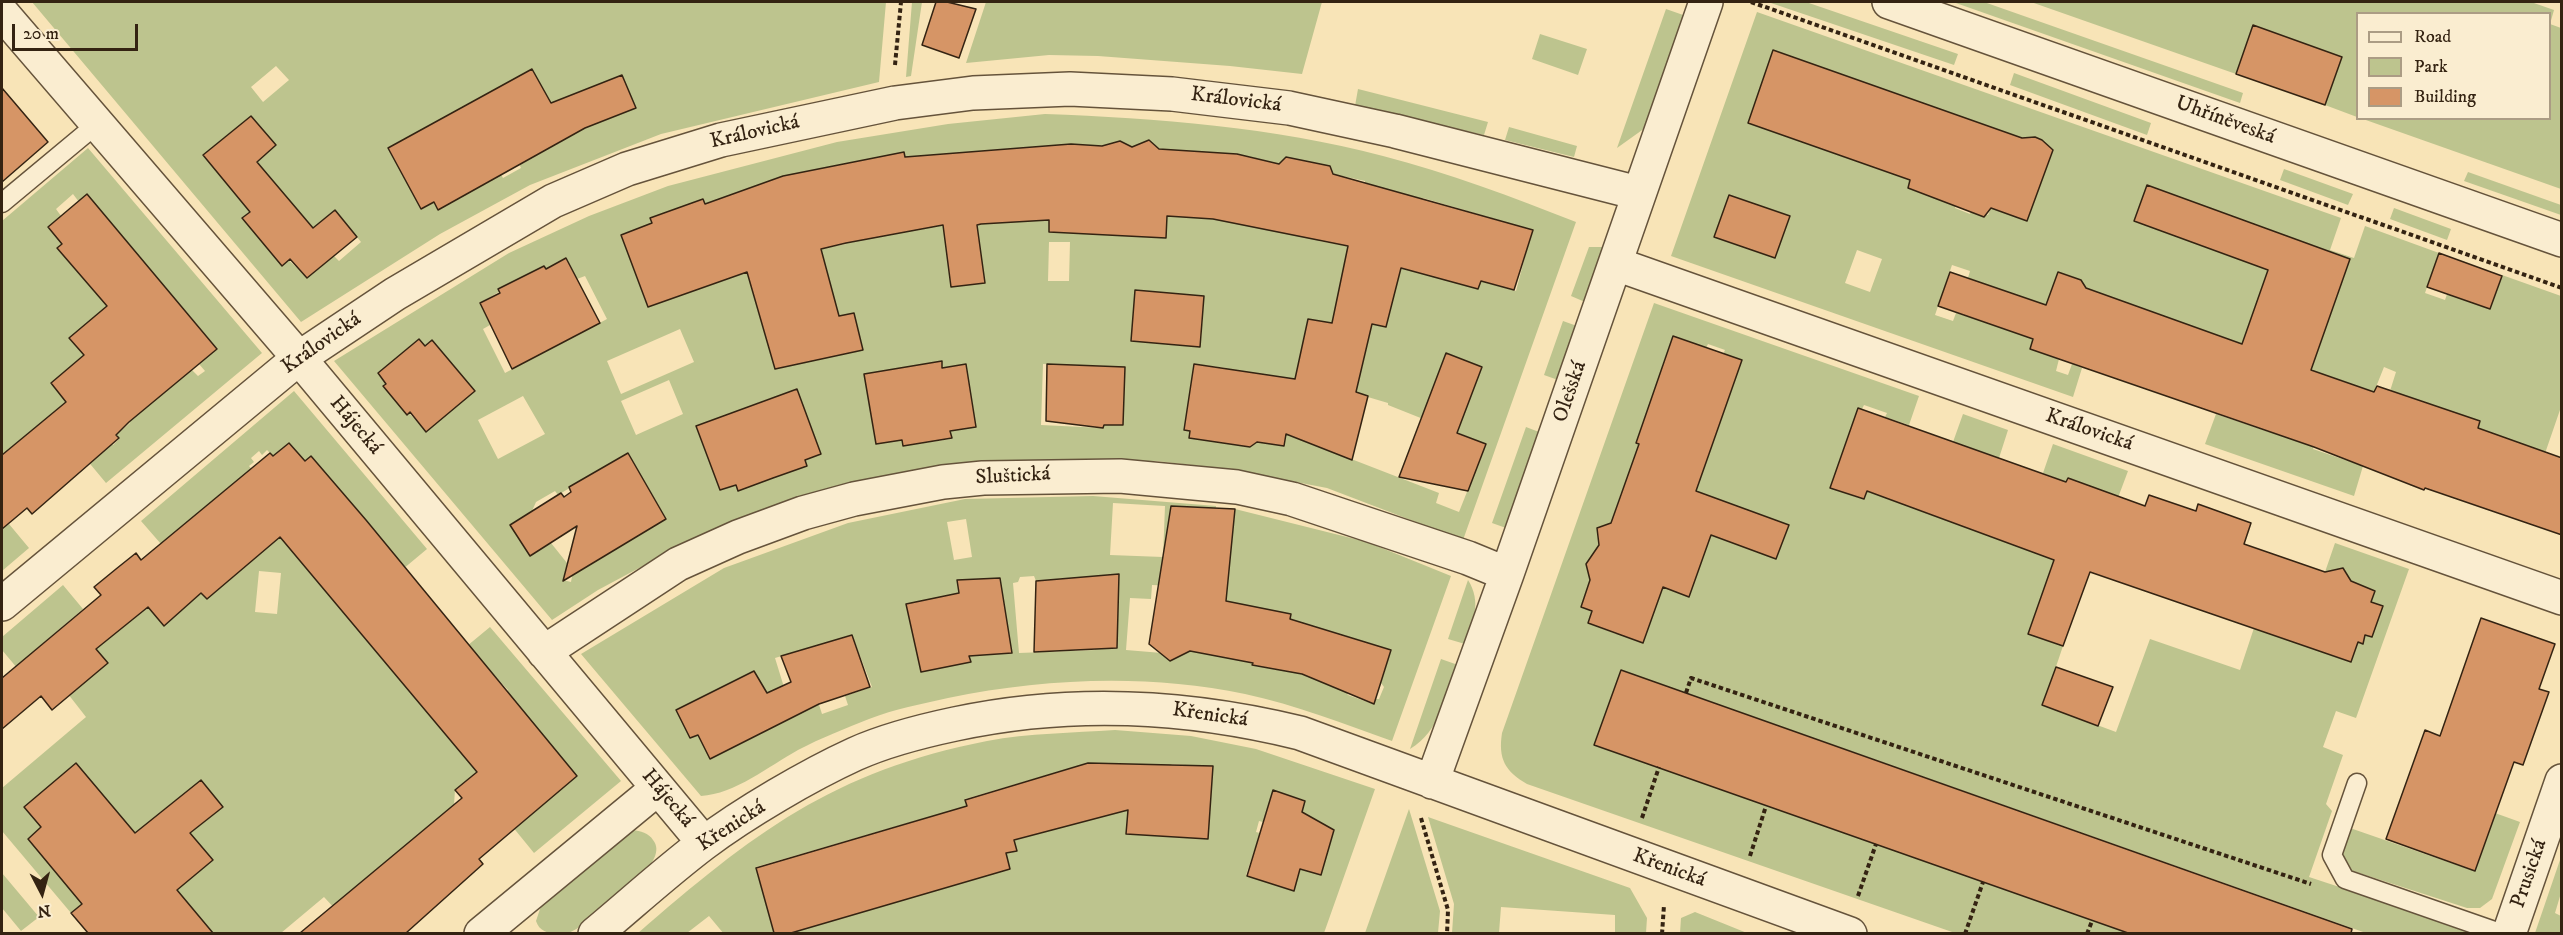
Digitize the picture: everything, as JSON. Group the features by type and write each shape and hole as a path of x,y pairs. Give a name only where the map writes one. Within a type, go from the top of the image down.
{"street":[{"name":"Olešská","path":"1432,782 1616,264 1638,193 1706,2"},
{"name":"Uhříněveská","path":"1889,2 2562,240"},
{"name":"Hájecká","path":"2,13 298,358 704,843"},
{"name":"Královická","path":"2,604 298,358 395,294 504,227 553,201 627,169 679,151 786,124 896,103 962,95 1070,89 1172,94 1253,102 1395,131 1638,193"},
{"name":"Královická","path":"1616,264 2562,598"},
{"name":"Sluštická","path":"544,652 678,564 738,537 803,513 854,499 983,477 1120,476 1237,487 1292,499 1468,558 1507,574"},
{"name":"Křenická","path":"595,933 704,843 800,783 856,753 921,732 989,717 1054,708 1127,706 1184,710 1246,720 1300,733 1432,782 1852,919"},
{"name":"Prusická","path":"2510,933 2562,781"},
{"path":"496,929 658,788"}],"lane":[{"path":"2,202 97,123"},
{"path":"2357,783 2332,855 2345,879 2503,933"}],"path":[{"path":"895,67 901,2"},
{"path":"1751,2 2562,288"},
{"path":"1686,693 1691,678 2313,885"},
{"path":"1638,828 1659,768"},
{"path":"1747,867 1766,806"},
{"path":"1420,815 1448,910 1447,933"},
{"path":"1852,919 1876,844"},
{"path":"1965,933 1983,882"},
{"path":"2087,933 2092,921"}],"green space":[{"path":"32,2 886,2 879,82 661,134 530,185 440,234 301,322","holes":["276,66 289,80 263,102 251,87","532,70 565,130 553,136 557,144 534,156 516,157 521,168 503,178 497,167 462,197 438,209 434,202 421,209 388,148","622,75 636,108 601,122 588,89","251,116 276,145 256,163 313,228 335,210 361,242 339,261 334,256 307,278 242,219 250,212 203,155"]},
{"path":"912,2 922,2 911,76 906,77"},
{"path":"986,2 1322,2 1302,74 1098,56 1049,55 966,63"},
{"path":"1768,2 1806,2 1958,54 1954,65"},
{"path":"1953,2 1984,2 2243,93 2240,103"},
{"path":"2031,2 2531,2 2554,10 2551,20 2551,12 2356,12 2356,117 2325,105 2342,57 2253,25 2236,74"},
{"path":"1666,9 1686,16 1645,128 1617,148"},
{"path":"1757,12 2341,218 2330,250 2354,258 2365,226 2439,253 2425,293 2445,300 2459,260 2465,262 2453,296 2490,309 2502,275 2561,296 2561,407 2541,465 2478,428 2480,421 2390,391 2396,372 2384,367 2374,392 2329,376 2321,426 2313,449 2363,466 2354,496 2205,444 2216,414 2269,432 2298,347 2257,349 2081,287 2081,280 2065,274 2056,278 2030,349 2059,359 2056,371 2068,375 2072,364 2082,368 2073,397 1671,256","holes":["1773,51 2025,139 2038,139 2053,150 2027,221 1991,208 1988,215 1976,211 1974,203 1970,214 1955,208 1958,197 1924,185 1920,193 1908,188 1910,180 1749,123","1729,195 1790,216 1775,258 1714,237","1857,250 1882,259 1870,292 1845,283","1952,265 1970,271 1968,278 1991,286 1979,320 1956,313 1953,321 1935,315"]},
{"path":"2551,24 2561,28 2561,189 2366,120 2551,120"},
{"path":"1540,34 1587,49 1578,75 1532,59"},
{"path":"2014,73 2151,123 2147,135 2010,85"},
{"path":"1358,89 1488,122 1484,135 1355,106"},
{"path":"1045,114 1172,121 1257,131 1341,146 1408,163 1480,186 1576,222 1463,540 1327,488 1228,469 1156,461 972,462 931,467 844,485 682,545 598,590 552,620 334,361 509,253 589,216 668,186 837,142 948,124","holes":["1119,141 1129,148 1153,144 1157,147 1189,205 1189,217 1167,216 1070,156 1072,144 1105,146","904,152 918,222 845,237 846,244 803,252 790,247 776,178","1247,156 1279,164 1286,157 1333,174 1365,181 1352,247 1319,241","1423,198 1532,230 1516,291 1481,281 1478,289 1459,284 1414,226","705,204 687,293 668,300 665,293 645,300 622,235 652,223 651,218","1049,242 1070,242 1069,281 1048,281","566,258 577,279 585,276 607,319 505,373 483,329 490,325 480,303 543,266 546,269","1135,290 1204,296 1201,340 1166,337 1165,344 1131,341","792,298 839,316 854,313 863,349 828,357 766,337 757,308","1363,302 1391,309 1386,327 1372,324 1362,368 1301,354 1308,319 1343,325","680,329 694,362 621,394 607,361","419,339 425,346 432,340 453,365 441,375 426,431 383,386 386,384 378,374","1446,353 1482,367 1466,407 1431,393","941,361 942,368 966,364 976,427 950,431 951,439 903,446 890,370","1043,364 1105,366 1103,428 1041,425","1194,364 1226,368 1226,372 1295,379 1257,442 1250,447 1189,438 1190,431 1184,430","669,380 683,414 636,435 621,401","1351,392 1388,403 1388,405 1486,444 1459,512 1436,503 1439,493 1328,450","798,394 821,454 805,460 807,466 738,490 736,485 720,490 698,431 722,422 721,417 771,398","523,396 545,434 498,459 478,420","628,453 666,518 600,559 574,565 571,582 563,580 567,563 551,543 530,556 510,525 532,511 536,502 555,491 558,495"]},
{"path":"1509,127 1577,146 1574,157 1505,140"},
{"path":"88,148 262,353 106,483 86,459 108,440 113,445 119,439 116,435 130,423 106,393 192,370 198,376 205,371 199,364 217,348 184,309 135,346 107,358 77,361 51,383 66,402 50,415 54,421 2,456 2,221","holes":["73,194 79,202 95,292 57,248 62,244 61,216 56,209"]},
{"path":"2284,169 2353,194 2348,205 2280,180"},
{"path":"2468,172 2561,205 2561,215 2464,181"},
{"path":"2394,208 2451,229 2447,240 2390,219"},
{"path":"1589,247 1604,247 1585,302 1571,296"},
{"path":"1654,303 1919,396 1909,425 1885,417 1887,413 1864,405 1862,409 1858,408 1853,496 1863,499 1866,491 1973,529 2091,487 2068,478 2066,482 2043,473 2053,444 2128,471 2082,594 2047,582 2028,633 2063,646 2043,705 2116,732 2150,639 2240,670 2254,628 2350,662 2358,642 2363,643 2368,611 2375,591 2350,581 2346,572 2337,569 2325,572 2335,543 2409,569 2356,718 2336,711 2323,747 2343,755 2326,804 2332,811 2309,877 2479,933 2366,933 1621,670 1595,745 2128,933 1955,933 1527,784 1508,769 1502,757 1502,733","holes":["1673,336 1706,348 1708,344 1725,350 1723,354 1742,360 1704,468 1636,443 1665,368 1662,366","1621,493 1636,498 1688,596 1660,586 1616,634 1588,623 1592,611 1581,607 1602,546 1604,526 1611,523","1754,512 1789,525 1776,559 1741,546"]},
{"path":"1563,321 1577,326 1558,380 1544,375"},
{"path":"294,391 427,549 403,569 366,521 302,563 411,693 506,693 508,690 467,646 490,627 621,781 534,853 472,777 455,790 454,805 337,911 324,897 281,933 212,933 177,890 213,860 195,839 97,891 71,913 2,831 2,788 86,717 61,685 43,699 2,650 2,637 63,585 83,609 36,649 51,666 107,663 96,649 147,606 164,625 201,593 207,599 232,577 161,544 141,521","holes":["289,443 305,461 254,472 249,466 254,462 251,458 259,451 262,455 267,450 273,456","259,571 281,573 277,614 255,612","201,781 223,807 189,834","25,807 62,845 46,860 28,839 41,827"]},
{"path":"1963,414 2008,430 1999,458 1953,442"},
{"path":"1526,427 1539,432 1506,528 1492,523"},
{"path":"1093,496 1216,506 1213,539 1232,541 1235,509 1367,542 1451,576 1392,741 1301,709 1245,694 1171,683 1096,681 1059,683 985,691 889,712 807,746 739,785 701,796 581,654 724,568 848,523 965,499","holes":["1113,503 1165,506 1163,557 1110,555","966,519 972,557 954,560 947,522","1034,576 1036,581 1066,578 1069,614 1091,613 1095,650 1019,653 1013,583 1018,582 1020,577","1152,585 1175,586 1180,654 1174,659 1168,659 1162,653 1126,650 1130,598 1151,599","957,594 970,662 921,672 906,604","1265,609 1291,614 1279,670 1252,665","852,635 872,687 845,696 848,705 822,714 814,689 787,697 775,658","1343,635 1391,650 1381,683 1384,687 1379,699 1375,699 1373,704 1348,695 1332,666","738,679 764,732 710,759 698,735 690,738 676,710"]},
{"path":"9,524 29,548 2,571 2,529"},
{"path":"1468,580 1475,596 1475,612 1465,644 1448,639"},
{"path":"1441,659 1458,665 1435,723 1428,733 1410,749"},
{"path":"1115,730 1191,736 1256,749 1375,789 1324,933 724,934 709,916 687,933 637,934 679,898 758,837 797,811 839,789 884,770 932,754 987,741 1035,735","holes":["1172,764 1213,767 1208,839 1126,834 1128,804","1078,766 1093,819 1014,840 1017,850 1006,853 1010,869 977,878 974,831 965,799","1273,791 1304,800 1302,812 1334,830 1321,875 1300,869 1293,890 1246,875 1260,833 1256,832 1259,821 1263,822","918,820 844,917 791,933 769,902 756,867"]},
{"path":"1409,809 1440,911 1438,933 1365,933"},
{"path":"2495,813 2520,822 2492,899 2480,908 2467,908 2353,871 2348,868 2342,857 2350,828 2474,871"},
{"path":"1428,817 1630,888 1647,918 1646,933 1615,933 1615,915 1501,907 1499,933 1452,933 1454,904"},
{"path":"633,830 653,840 656,848 649,867 572,932 553,934 541,929 536,921 541,906 626,832"},
{"path":"2561,857 2561,893 2555,913 2561,916 2561,933 2535,933"},
{"path":"2,873 39,917 21,931 2,908"},
{"path":"1695,912 1747,933 1680,933 1681,918"}],"building":[{"path":"936,2 947,2 976,9 959,58 922,45"},
{"path":"2253,25 2342,57 2325,105 2236,74"},
{"path":"1773,50 2022,138 2035,137 2042,140 2053,150 2027,221 1991,208 1984,217 1908,188 1910,180 1748,123"},
{"path":"532,69 551,103 622,75 636,108 585,128 438,210 434,202 421,209 388,148"},
{"path":"2,88 48,142 2,182"},
{"path":"251,116 276,145 257,162 313,228 335,210 357,237 307,278 290,259 282,266 242,218 250,212 203,155"},
{"path":"1149,140 1159,149 1237,154 1279,164 1286,157 1330,166 1333,174 1533,230 1514,290 1481,281 1478,289 1401,268 1386,327 1372,324 1356,392 1368,396 1352,460 1286,434 1284,446 1257,442 1250,447 1189,438 1190,431 1184,430 1194,364 1295,379 1308,319 1332,323 1348,246 1213,219 1167,216 1166,238 1049,232 1049,220 981,224 977,225 985,283 951,287 943,225 846,243 821,249 839,316 854,313 863,350 775,369 747,272 648,307 621,235 652,223 650,218 703,199 705,204 783,176 904,152 905,157 1071,144 1102,146 1120,141 1132,147"},
{"path":"2147,185 2350,259 2311,370 2374,392 2377,386 2480,421 2478,428 2562,458 2562,535 2425,488 2424,490 2314,447 2030,349 2033,339 1938,306 1950,272 2046,305 2058,272 2081,280 2086,288 2242,344 2268,270 2134,221"},
{"path":"87,194 217,349 129,422 116,435 119,438 32,514 27,508 2,529 2,455 66,402 51,383 84,355 69,338 107,306 57,248 62,244 48,227"},
{"path":"1729,195 1790,216 1775,258 1714,237"},
{"path":"2439,253 2502,276 2490,309 2427,287"},
{"path":"566,258 600,323 512,369 480,303 500,293 498,289 544,266 546,269"},
{"path":"1135,290 1204,296 1200,347 1131,341"},
{"path":"1673,336 1742,360 1696,491 1789,525 1776,559 1711,535 1689,597 1663,587 1643,643 1588,623 1592,611 1581,607 1590,580 1586,564 1599,545 1597,528 1611,523"},
{"path":"419,339 425,346 432,340 475,391 426,432 410,412 407,415 383,386 386,384 378,373"},
{"path":"1446,353 1482,367 1457,433 1486,444 1468,491 1399,477"},
{"path":"942,361 942,368 966,364 976,427 950,431 952,438 903,446 902,440 876,444 864,374"},
{"path":"1047,364 1125,367 1123,425 1104,425 1103,428 1046,421"},
{"path":"797,389 821,454 805,460 807,466 738,491 736,485 720,490 696,426"},
{"path":"1858,408 2066,482 2068,478 2145,506 2149,495 2196,511 2198,504 2251,523 2244,544 2325,572 2343,568 2351,581 2375,591 2371,602 2383,606 2372,637 2365,635 2363,644 2358,642 2351,662 2090,572 2063,646 2028,634 2054,560 1867,491 1864,499 1830,488"},
{"path":"289,443 305,461 311,456 577,776 479,859 483,864 406,933 300,933 462,798 455,790 477,772 280,537 207,599 201,593 164,626 148,607 96,649 108,663 52,710 41,696 2,729 2,678 101,595 94,587 136,553 141,560 270,453 273,456"},
{"path":"628,453 666,519 563,581 577,526 530,556 510,525 561,493 564,497 571,492 569,487"},
{"path":"1171,506 1235,509 1226,601 1291,614 1290,619 1391,650 1374,704 1302,674 1252,665 1253,663 1190,651 1170,661 1149,644"},
{"path":"1119,574 1117,648 1034,652 1036,581"},
{"path":"1000,578 1012,653 969,656 971,662 921,672 906,604 959,593 957,580"},
{"path":"2481,618 2555,644 2539,689 2549,692 2523,765 2514,762 2475,871 2386,839 2425,730 2440,736"},
{"path":"852,635 870,687 819,704 710,759 698,735 690,738 676,710 754,671 767,693 791,682 781,656"},
{"path":"2056,667 2113,687 2098,726 2042,705"},
{"path":"1621,670 2352,929 2351,933 2128,933 1594,745"},
{"path":"76,763 135,833 201,780 223,807 190,833 213,860 177,890 213,933 88,933 71,913 82,904 28,839 41,827 24,807"},
{"path":"1088,763 1213,766 1208,839 1126,834 1128,810 1014,840 1017,851 1006,853 1010,869 791,933 774,933 756,868 967,806 965,800"},
{"path":"1273,790 1305,801 1302,812 1334,830 1321,875 1300,869 1294,891 1247,876"}]}
